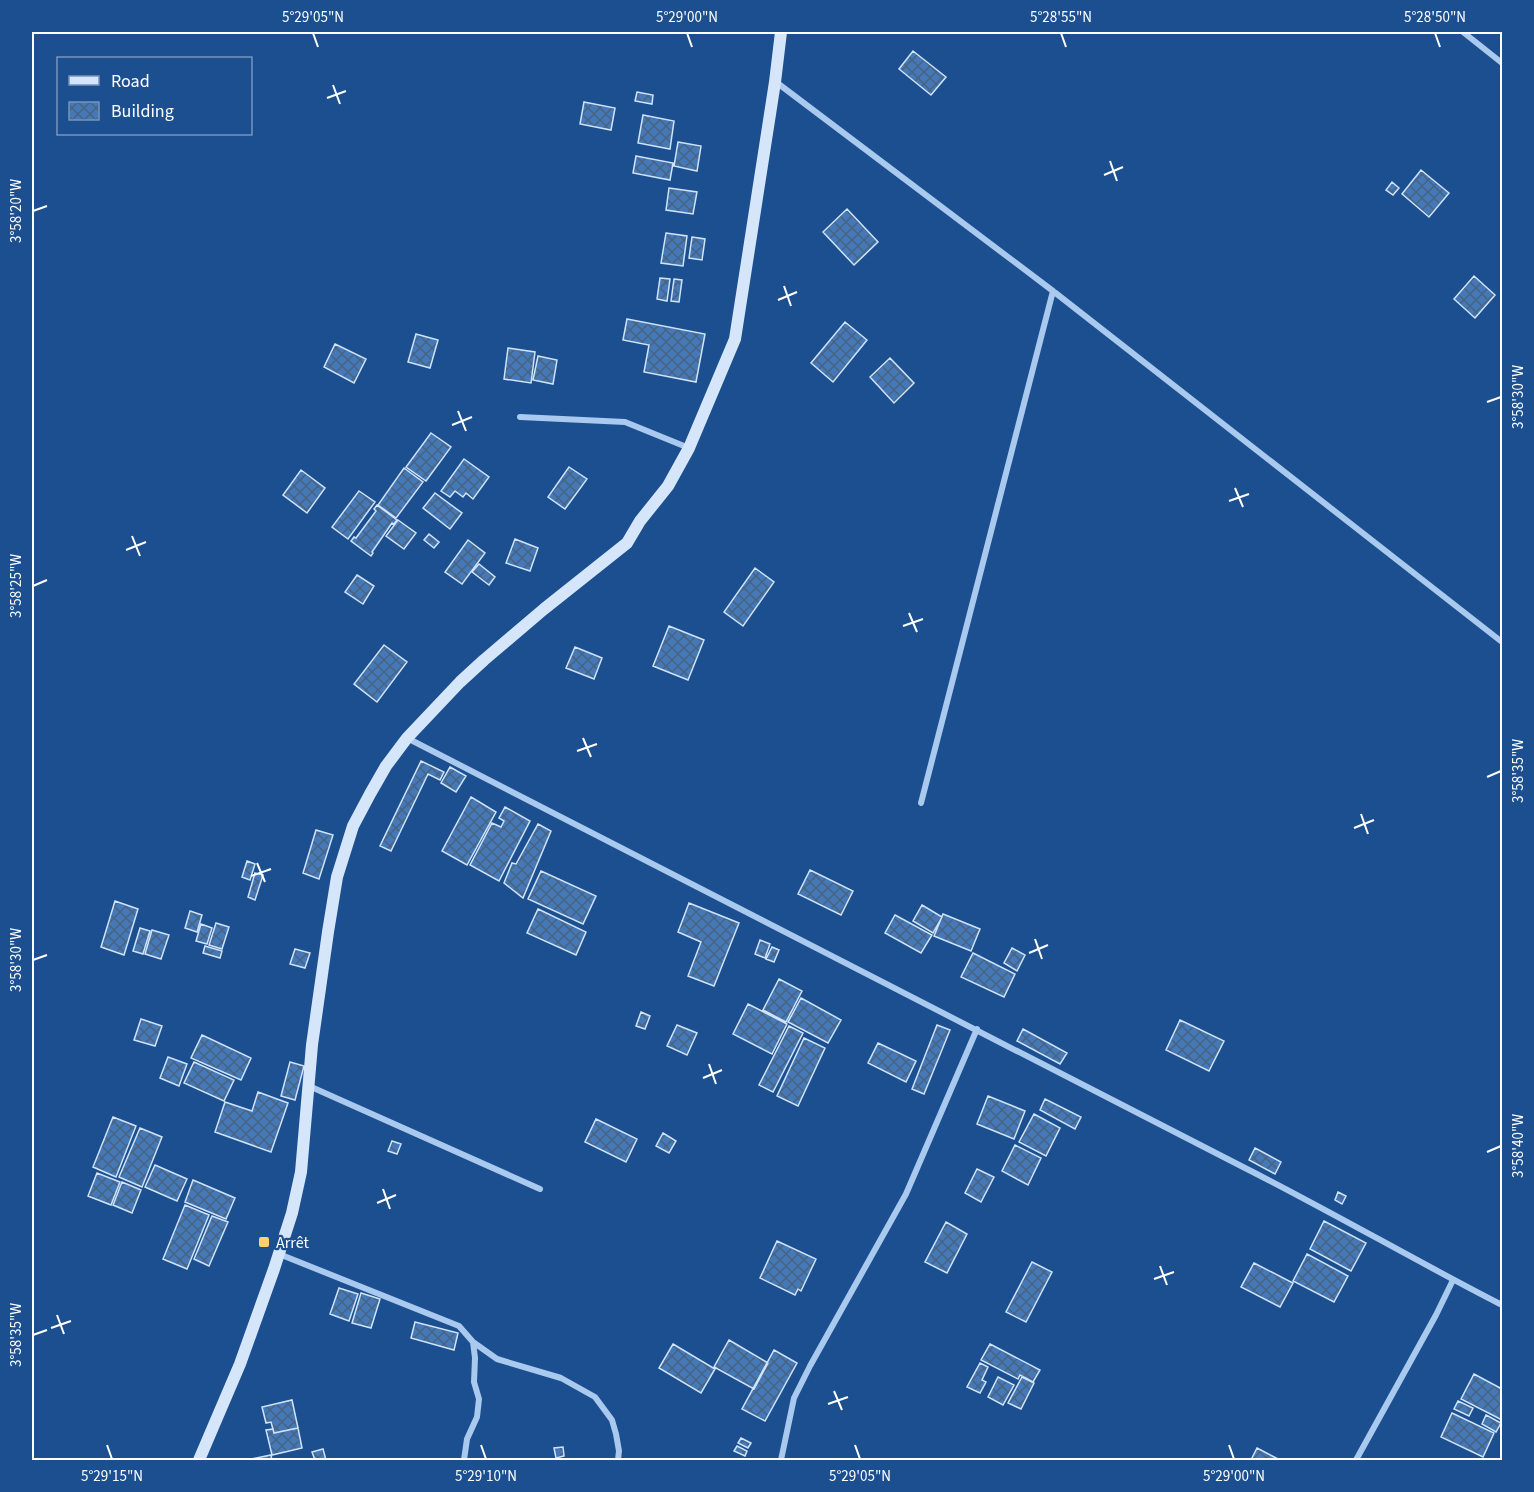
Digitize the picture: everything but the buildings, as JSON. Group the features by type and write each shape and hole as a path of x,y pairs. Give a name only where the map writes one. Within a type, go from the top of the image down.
{"street":[{"path":"199,1461 240,1364 292,1213 301,1173 312,1045 337,877 353,826 386,766 407,738 484,660 543,609 627,543 640,521 668,486 689,448 735,339 781,32"},
{"path":"1463,32 1503,63"},
{"path":"775,82 1053,291 1503,642"},
{"path":"921,803 1053,291"},
{"path":"520,417 625,422 689,448"},
{"path":"407,738 977,1029 1321,1207 1503,1305"},
{"path":"781,1461 794,1398 906,1194 977,1029"},
{"path":"308,1086 540,1189"},
{"path":"279,1254 459,1326 473,1342 497,1359 561,1378 595,1397 612,1420 619,1451 618,1461"},
{"path":"1356,1461 1437,1315 1453,1280"},
{"path":"464,1461 467,1439 477,1416 479,1399 474,1382 473,1342"}],"place":[{"name":"Arrêt","path":"264,1242"}]}
